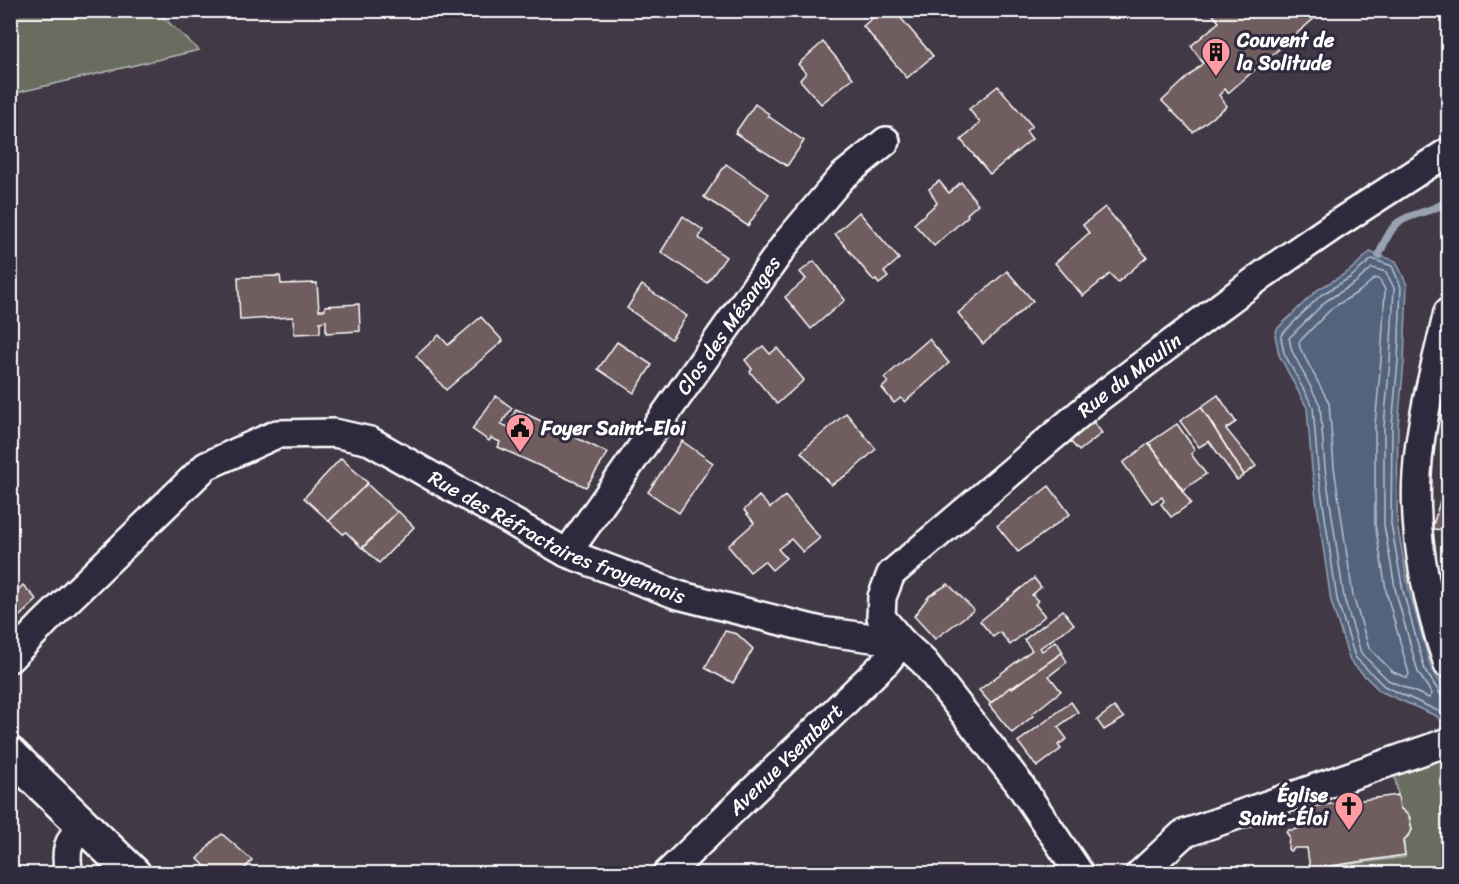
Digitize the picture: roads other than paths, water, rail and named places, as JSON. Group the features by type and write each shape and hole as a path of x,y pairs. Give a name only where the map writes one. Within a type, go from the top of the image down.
{"main road":[{"path":"10,754 134,873"}],"street":[{"name":"Clos des Mésanges","path":"567,553 787,242 842,177 885,141"},
{"name":"Rue du Moulin","path":"902,642 880,617 882,597 891,574 1097,399 1274,268 1449,152"},
{"path":"1449,312 1426,409 1417,474 1417,537 1431,608 1449,664"},
{"name":"Rue des Réfractaires froyennois","path":"10,658 206,466 277,434 334,433 370,441 567,553 678,595 821,631 902,642"},
{"name":"Avenue Ysembert","path":"666,873 887,661 902,642"},
{"path":"902,642 924,662 1018,782 1080,873"},
{"path":"1140,873 1183,834 1449,742"},
{"path":"69,873 66,860 69,842 82,824"}],"water":[{"path":"1370,252 1396,261 1407,285 1404,362 1398,426 1397,523 1409,590 1431,668 1448,694 1448,726 1436,716 1380,691 1350,661 1331,601 1312,470 1307,408 1279,355 1275,335 1277,329 1317,290 1348,272"}],"waterway":[{"path":"1379,255 1390,232 1399,222 1448,201"}],"place":[{"name":"Couvent de la Solitude","path":"1216,78"},
{"name":"Foyer Saint-Eloi","path":"520,454"},
{"name":"Église Saint-Éloi","path":"1349,832"}]}
